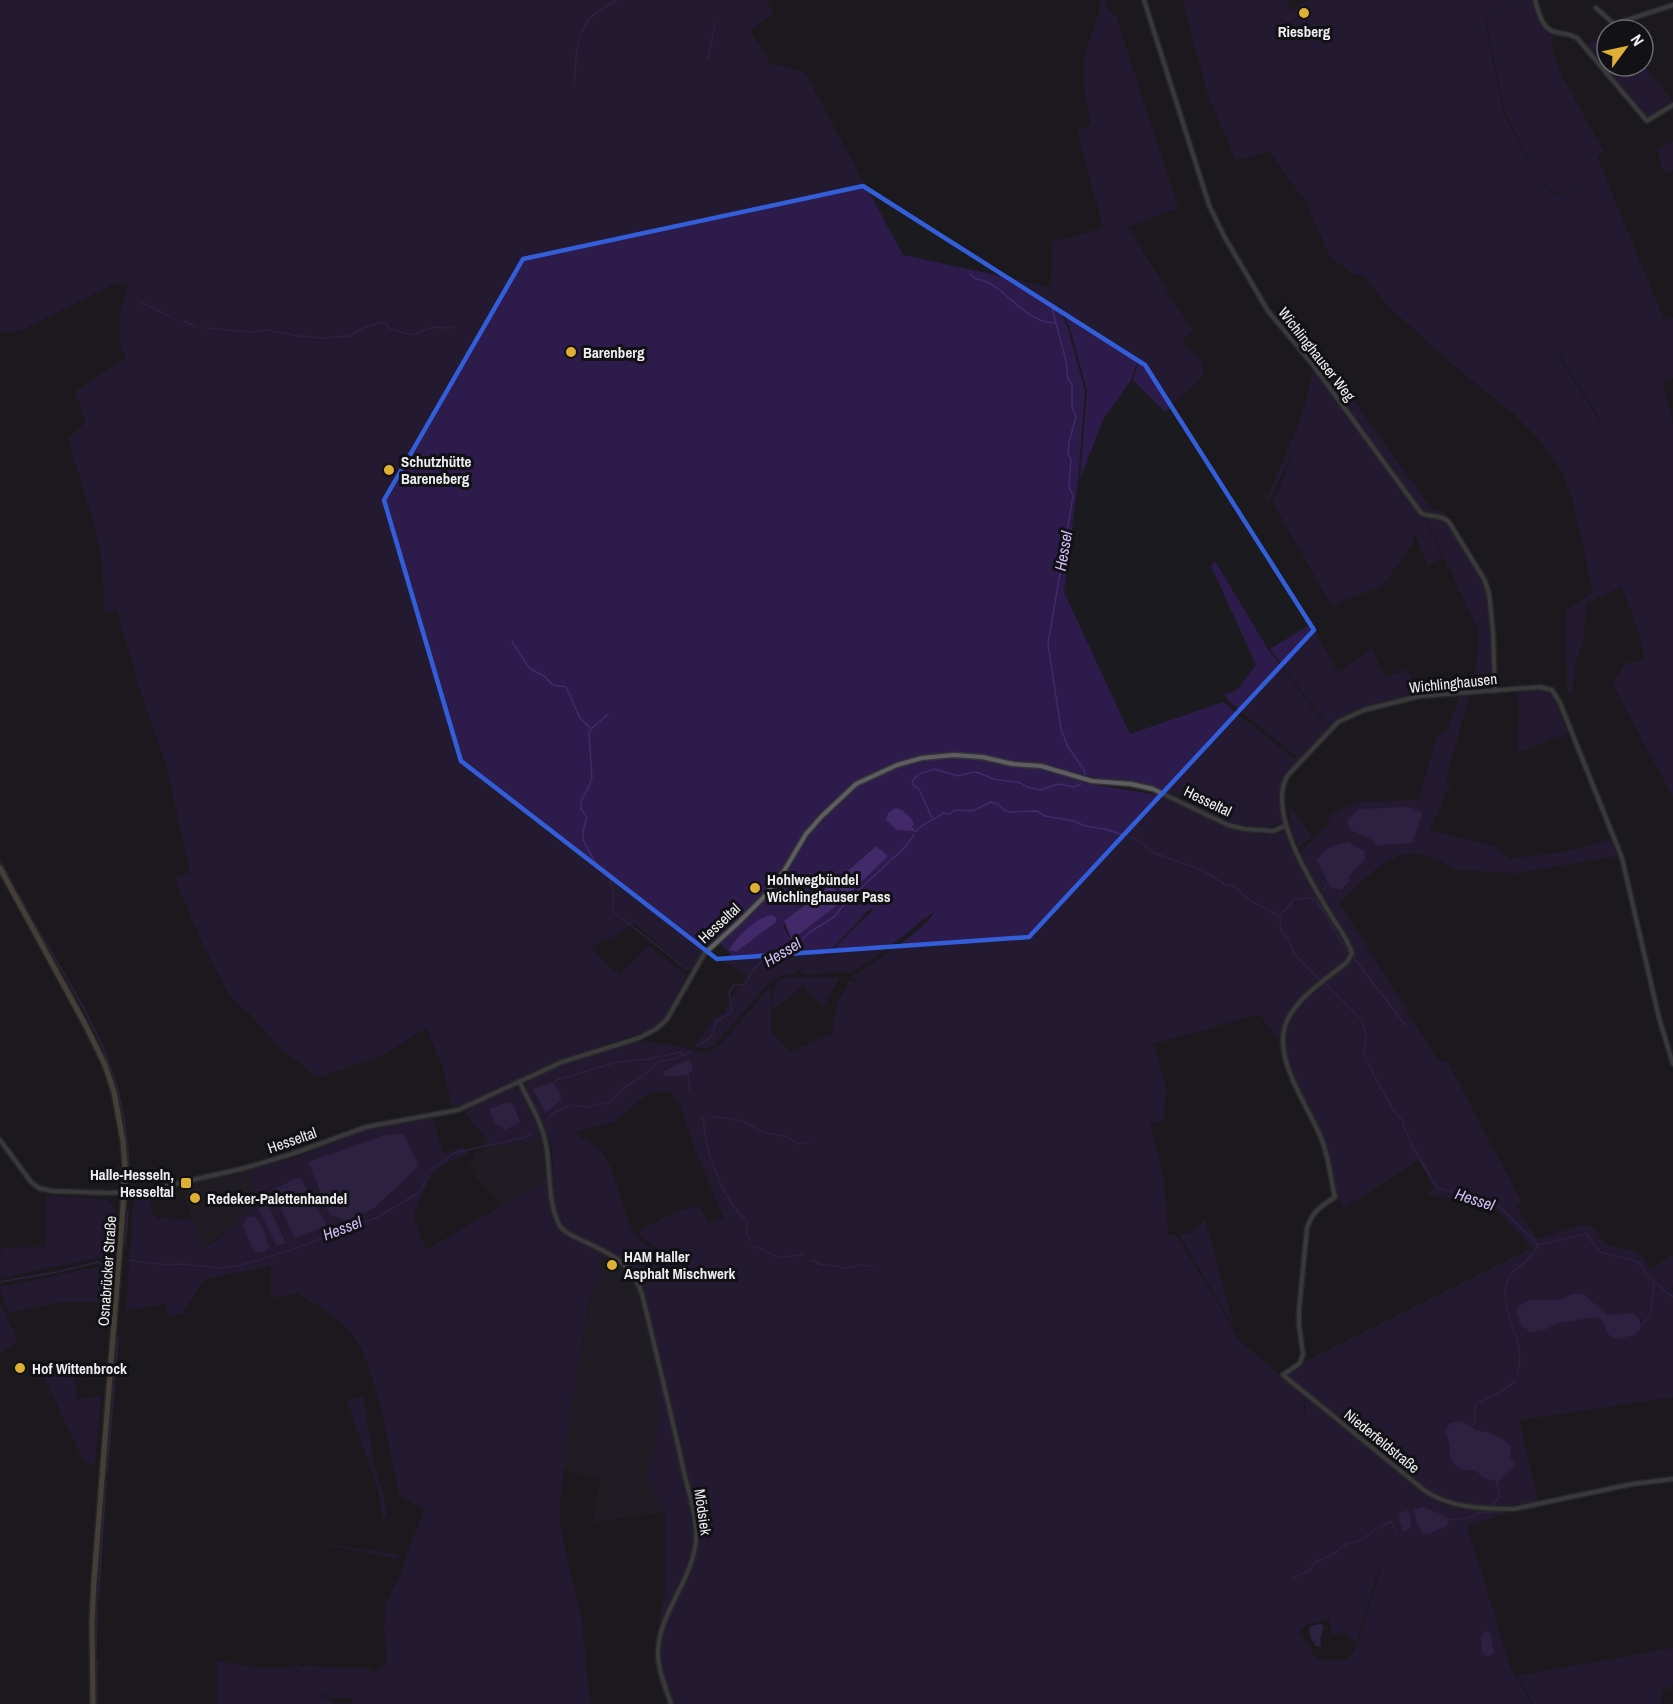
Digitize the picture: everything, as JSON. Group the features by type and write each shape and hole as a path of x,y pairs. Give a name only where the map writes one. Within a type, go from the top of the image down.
{"main road":[{"name":"Osnabrücker Straße","path":"0,868 105,1065 121,1124 125,1166 124,1193 94,1582 93,1704"}],"street":[{"name":"Wichlinghauser Weg","path":"1144,0 1209,205 1245,275 1268,311 1313,365 1421,513 1440,516 1449,522 1484,579 1491,608 1495,691"},
{"path":"1535,0 1539,18 1544,25 1550,31 1569,33 1577,38 1647,121 1673,105"},
{"path":"1596,8 1613,23 1618,23 1673,5"},
{"name":"Wichlinghausen","path":"1335,1197 1324,1144 1290,1072 1282,1046 1289,1016 1309,993 1347,962 1352,953 1297,855 1285,826 1282,792 1285,780 1338,722 1364,710 1420,696 1540,687 1552,690 1560,703 1622,858 1659,1018 1673,1064"},
{"name":"Hesseltal","path":"0,1140 30,1182 39,1188 51,1191 124,1193 186,1183 245,1168 292,1154 366,1127 458,1110 561,1062 639,1038 656,1029 667,1019 704,954 762,898 784,871 806,834 856,784 897,765 922,758 954,755 1041,766 1092,781 1131,784 1153,789 1228,825 1244,829 1273,831 1285,826"},
{"name":"Mödsiek","path":"519,1081 543,1134 554,1209 561,1227 567,1233 602,1249 625,1263 637,1279 642,1294 693,1513 696,1539 681,1588 664,1624 659,1641 660,1664 671,1704"},
{"name":"Niederfeldstraße","path":"1335,1197 1310,1216 1299,1310 1303,1354 1300,1363 1283,1375 1434,1497 1449,1503 1514,1509 1632,1484 1673,1479"}],"highlighted area":[{"path":"863,186 1145,365 1314,630 1029,937 717,959 461,761 384,500 523,259"}],"shaded area":[{"path":"0,0 766,0 774,13 750,31 770,63 805,73 903,255 1051,287 1052,242 1103,228 1078,131 1091,124 1083,71 1085,54 1101,0 1105,0 1109,11 1116,16 1178,208 1128,227 1169,294 1143,295 1170,295 1192,329 1182,343 1201,360 1203,375 1165,412 1133,380 1144,342 1131,380 1103,420 1080,480 1087,390 1069,325 1051,289 1067,326 1085,390 1078,481 1064,592 1130,734 1223,702 1293,758 1298,758 1231,703 1224,694 1236,691 1256,665 1211,566 1215,561 1268,649 1323,723 1324,721 1270,649 1311,624 1344,683 1339,672 1372,649 1386,678 1407,669 1418,694 1374,704 1336,721 1283,779 1280,792 1282,823 1265,827 1248,826 1231,822 1152,785 1078,774 1069,777 1091,784 1158,795 1233,830 1262,835 1286,833 1309,885 1348,952 1346,959 1326,978 1328,980 1353,959 1353,953 1299,853 1330,823 1327,816 1357,802 1429,799 1419,798 1438,734 1447,730 1461,695 1469,695 1445,784 1451,783 1429,831 1494,846 1509,859 1563,852 1612,839 1618,856 1517,873 1458,870 1437,859 1414,853 1402,854 1379,866 1339,902 1439,1062 1447,1061 1522,1203 1515,1204 1537,1239 1579,1226 1594,1227 1605,1244 1638,1252 1650,1269 1673,1255 1673,1287 1670,1289 1673,1292 1673,1397 1519,1420 1537,1502 1487,1505 1461,1503 1437,1497 1290,1379 1290,1372 1302,1363 1532,1248 1493,1206 1427,1194 1435,1188 1418,1160 1344,1208 1326,1145 1295,1083 1286,1058 1284,1043 1289,1023 1285,1022 1278,1038 1259,1014 1153,1044 1166,1087 1164,1120 1150,1124 1164,1181 1168,1235 1176,1235 1238,1339 1303,1396 1307,1434 1305,1398 1423,1493 1445,1505 1504,1511 1503,1514 1467,1526 1510,1666 1532,1704 667,1704 658,1680 654,1660 666,1589 666,1512 646,1478 654,1452 660,1412 654,1373 662,1370 653,1328 640,1284 627,1262 566,1228 560,1219 554,1197 550,1141 526,1090 526,1081 562,1064 637,1041 671,1045 706,1053 712,1051 725,1040 769,988 771,991 771,1032 789,1052 832,1034 837,1004 850,980 855,983 857,981 854,975 911,936 936,910 873,959 851,972 800,974 802,970 831,952 874,909 870,909 831,950 792,974 780,976 770,982 713,1046 705,1049 695,1046 714,1018 724,1013 728,1003 748,975 723,962 731,954 719,943 725,938 721,935 706,947 690,970 634,923 616,936 591,946 607,965 620,974 648,946 686,975 666,1015 651,1029 560,1060 459,1106 452,1106 442,1064 426,1028 383,1055 316,1076 279,1047 253,1017 230,996 205,948 174,878 190,872 167,768 141,692 117,610 105,613 102,560 93,520 68,439 86,422 75,392 126,358 119,328 128,284 114,284 20,331 0,332","holes":["1341,843 1365,859 1348,877 1334,847","875,846 878,846 837,887 836,881","829,886 793,938 790,938 783,925 800,907","554,1083 560,1103 546,1111 533,1089","672,1092 679,1103 697,1154 724,1218 709,1224 699,1206 675,1213 638,1230 643,1238 660,1251 644,1243 633,1230 606,1159 595,1146 579,1138 577,1132 613,1122 646,1095","1382,1565 1358,1643 1347,1660 1317,1660 1299,1632 1305,1625 1329,1619 1332,1635 1345,1632 1356,1642 1377,1574"]},
{"path":"1183,0 1287,0 1290,11 1310,0 1521,0 1484,20 1504,114 1541,185 1558,195 1591,182 1559,193 1541,184 1505,112 1486,20 1523,0 1533,0 1538,21 1553,36 1552,50 1563,78 1604,152 1597,157 1664,320 1673,318 1673,377 1663,381 1673,426 1673,798 1613,684 1626,663 1644,660 1638,632 1621,587 1586,603 1584,636 1574,667 1573,693 1567,692 1566,610 1593,592 1572,496 1550,453 1515,415 1452,364 1387,305 1365,277 1351,272 1330,257 1306,202 1269,151 1236,160 1208,95","holes":["1566,353 1560,356 1595,410 1606,436 1594,412 1558,356"]},
{"path":"1595,40 1595,57 1586,46"},
{"path":"1613,78 1654,78 1673,103 1651,117 1645,116"},
{"path":"1673,141 1673,170 1664,173 1657,150"},
{"path":"1319,352 1433,511 1443,510 1482,578 1492,617 1493,688 1475,689 1479,631 1422,511 1310,358"},
{"path":"1313,367 1423,516 1443,558 1428,565 1415,534 1412,544 1383,585 1334,605 1331,604 1273,503 1298,442 1268,503 1265,499 1296,432"},
{"path":"1517,690 1544,691 1552,695 1568,733 1518,752"},
{"path":"1289,806 1311,837 1299,847 1291,828"},
{"path":"1409,807 1423,813 1412,843 1377,845 1369,838 1351,830 1347,821 1359,809"},
{"path":"895,808 909,816 914,824 912,827 916,831 897,830 886,820 888,813"},
{"path":"1348,842 1364,851 1365,859 1348,877 1350,881 1340,890 1331,887 1316,860 1330,847"},
{"path":"876,846 887,857 849,894 844,894 836,885 836,881"},
{"path":"829,886 833,886 841,897 840,903 793,939 791,938 784,921"},
{"path":"772,915 777,919 776,922 736,952 729,950 748,928"},
{"path":"840,977 823,1007 803,985 773,1010 776,983 781,979"},
{"path":"687,1060 693,1069 687,1075 667,1076 662,1072"},
{"path":"552,1082 558,1089 562,1100 547,1112 533,1089"},
{"path":"512,1088 520,1091 542,1138 493,1147 465,1113 469,1107","holes":["514,1105 520,1118 511,1127 495,1123 489,1110"]},
{"path":"508,1102 514,1105 520,1122 505,1130 495,1123 489,1109"},
{"path":"433,1118 443,1154 464,1147 468,1156 450,1161 432,1175 416,1209 413,1219 426,1250 546,1180 550,1209 561,1232 601,1252 597,1266 604,1274 590,1295 568,1430 559,1513 582,1623 590,1704 353,1704 352,1697 333,1698 316,1689 292,1666 371,1669 372,1672 386,1664 384,1629 386,1603 401,1574 407,1552 425,1509 400,1496 381,1409 367,1362 359,1344 338,1319 297,1293 271,1298 271,1266 204,1279 183,1313 169,1316 165,1304 126,1310 134,1199 150,1194 152,1213 157,1218 193,1220 203,1248 224,1234 249,1205 253,1191 250,1170 295,1158 366,1130","holes":["403,1133 308,1162 382,1136","267,1204 286,1242 259,1209"]},
{"path":"403,1133 419,1166 373,1209 345,1221 330,1215 308,1162 382,1136"},
{"path":"542,1138 546,1180 503,1206 478,1180 469,1164 475,1160 473,1154 487,1148 483,1141 488,1140 494,1147"},
{"path":"250,1170 253,1185 252,1198 243,1213 234,1225 202,1248 193,1220 191,1220 183,1186"},
{"path":"300,1177 327,1226 295,1238 272,1190"},
{"path":"46,1195 108,1200 118,1215 115,1254 0,1278 2,1248 46,1247"},
{"path":"267,1203 286,1243 277,1246 258,1208"},
{"path":"248,1217 255,1217 262,1226 269,1248 264,1252 254,1252 243,1225"},
{"path":"1205,1220 1234,1327 1179,1234 1192,1233"},
{"path":"601,1252 620,1262 630,1274 637,1289 659,1372 654,1373 660,1412 654,1452 647,1478 666,1512 593,1522 600,1479 564,1469 568,1430 591,1295 604,1275 597,1266"},
{"path":"114,1264 110,1302 64,1302 9,1312 0,1290 0,1287"},
{"path":"1572,1294 1583,1294 1608,1315 1633,1313 1640,1321 1640,1329 1635,1335 1617,1339 1609,1335 1601,1319 1595,1317 1558,1323 1544,1330 1530,1332 1521,1325 1516,1312 1519,1306 1534,1300 1561,1300"},
{"path":"0,1303 18,1342 0,1353"},
{"path":"50,1364 55,1369 65,1370 75,1378 77,1399 101,1396 95,1464 89,1464 82,1458 40,1367"},
{"path":"363,1396 374,1464 384,1495 387,1517 383,1517 377,1487 347,1400"},
{"path":"1460,1421 1476,1430 1491,1433 1508,1443 1511,1449 1510,1457 1515,1464 1498,1482 1484,1478 1476,1471 1465,1470 1454,1464 1445,1431 1450,1423"},
{"path":"1423,1507 1446,1516 1448,1525 1427,1535 1422,1533 1414,1510"},
{"path":"1406,1510 1411,1520 1410,1528 1403,1532 1398,1515"},
{"path":"312,1542 397,1554 400,1559"},
{"path":"1321,1624 1324,1626 1320,1640 1321,1647 1316,1646 1311,1639 1309,1630 1311,1626"},
{"path":"1485,1631 1490,1633 1494,1653 1490,1656 1482,1653 1481,1637"},
{"path":"1673,1648 1673,1681 1671,1690 1662,1688 1661,1704 1534,1704 1517,1676"},
{"path":"217,1661 265,1669 292,1668 321,1695 336,1704 218,1704"}],"waterway":[{"path":"574,85 577,48 586,23 592,16 617,0"},
{"path":"708,60 715,22"},
{"name":"Hessel","path":"970,274 996,287 1033,317 1056,323 1066,361 1068,379 1072,384 1072,406 1076,417 1068,454 1071,459 1069,487 1073,496 1048,644 1061,729 1068,747 1085,774"},
{"path":"142,303 170,316"},
{"name":"Hessel","path":"1051,304 1056,323"},
{"path":"183,321 197,327"},
{"path":"206,328 252,332 266,330 322,338 350,336 365,327 385,322 389,328 411,335 434,327 453,327"},
{"path":"512,641 529,668 544,676 553,685 566,687 580,718 590,728"},
{"path":"608,714 589,733 592,779 581,802 581,809 587,817 583,840 596,864 605,870 609,878 614,895 612,907 615,913 687,969"},
{"name":"Hessel","path":"932,818 919,789 913,785 912,781 919,774 934,769 958,776 973,772 979,773 993,779 1021,783 1040,790 1059,784 1074,787 1081,784"},
{"name":"Hessel","path":"915,832 922,825 943,813 949,814 955,810 973,811 991,802 998,804 1005,811 1037,811 1045,816 1074,821 1136,839 1154,853 1202,870 1224,884 1236,887 1251,900 1280,917 1281,931 1289,940 1294,954 1319,979"},
{"name":"Hessel","path":"697,1047 711,1037 717,1021 732,1010 729,993 734,985 745,985 752,971 764,959 797,944 810,932 834,917 846,902 904,848 914,835"},
{"path":"0,860 11,881"},
{"name":"Hessel","path":"1323,891 1328,882"},
{"path":"18,893 30,916"},
{"name":"Hessel","path":"1280,916 1294,899 1315,898 1348,952"},
{"path":"35,924 85,1012 110,1066 124,1121 129,1179"},
{"name":"Hessel","path":"1354,958 1406,1026"},
{"name":"Hessel","path":"1326,984 1362,1020 1366,1035 1364,1054 1379,1085 1396,1114 1403,1121 1410,1142 1437,1188 1497,1204 1538,1245 1586,1234 1600,1252 1642,1265 1646,1275 1673,1297"},
{"name":"Hessel","path":"547,1120 553,1113 572,1105 587,1107 610,1102 626,1086 643,1076 657,1062 674,1059 692,1051"},
{"path":"554,1083 557,1080 617,1062 650,1059 680,1052 682,1054"},
{"path":"688,1075 690,1091"},
{"path":"702,1117 706,1141 716,1174 726,1195 747,1221 747,1234 750,1240"},
{"path":"711,1117 749,1124 766,1133 789,1138 797,1144 808,1142"},
{"name":"Hessel","path":"128,1260 219,1268 238,1266 291,1250 378,1217 420,1192 427,1178 426,1174 454,1153 532,1134"},
{"path":"125,1244 128,1211"},
{"path":"1505,1295 1509,1277 1534,1253 1537,1246"},
{"path":"755,1247 779,1257 804,1255"},
{"name":"Hessel","path":"0,1282 98,1262 101,1264 115,1259"},
{"path":"812,1260 819,1264 846,1268 861,1265 874,1266"},
{"path":"1650,1315 1654,1282"},
{"path":"1506,1300 1520,1353 1517,1375"},
{"path":"1641,1326 1648,1318"},
{"path":"107,1473 118,1338"},
{"path":"1472,1426 1475,1421 1475,1405 1507,1388 1515,1380"},
{"path":"98,1599 106,1482"},
{"path":"1446,1520 1468,1518 1481,1512 1492,1513 1493,1505 1500,1496 1497,1482"},
{"path":"1381,1527 1391,1521 1398,1534"},
{"path":"1293,1578 1309,1571 1316,1562 1335,1553 1346,1544 1359,1541 1377,1528"},
{"path":"96,1651 97,1605"},
{"path":"97,1660 97,1704"}],"place":[{"name":"Riesberg","path":"1304,13"},
{"name":"Barenberg","path":"571,352"},
{"name":"Schutzhütte Bareneberg","path":"389,470"},
{"name":"Hohlwegbündel Wichlinghauser Pass","path":"755,888"},
{"name":"Halle-Hesseln, Hesseltal","path":"186,1183"},
{"name":"Redeker-Palettenhandel","path":"195,1198"},
{"name":"HAM Haller Asphalt Mischwerk","path":"612,1265"},
{"name":"Hof Wittenbrock","path":"20,1368"}]}
